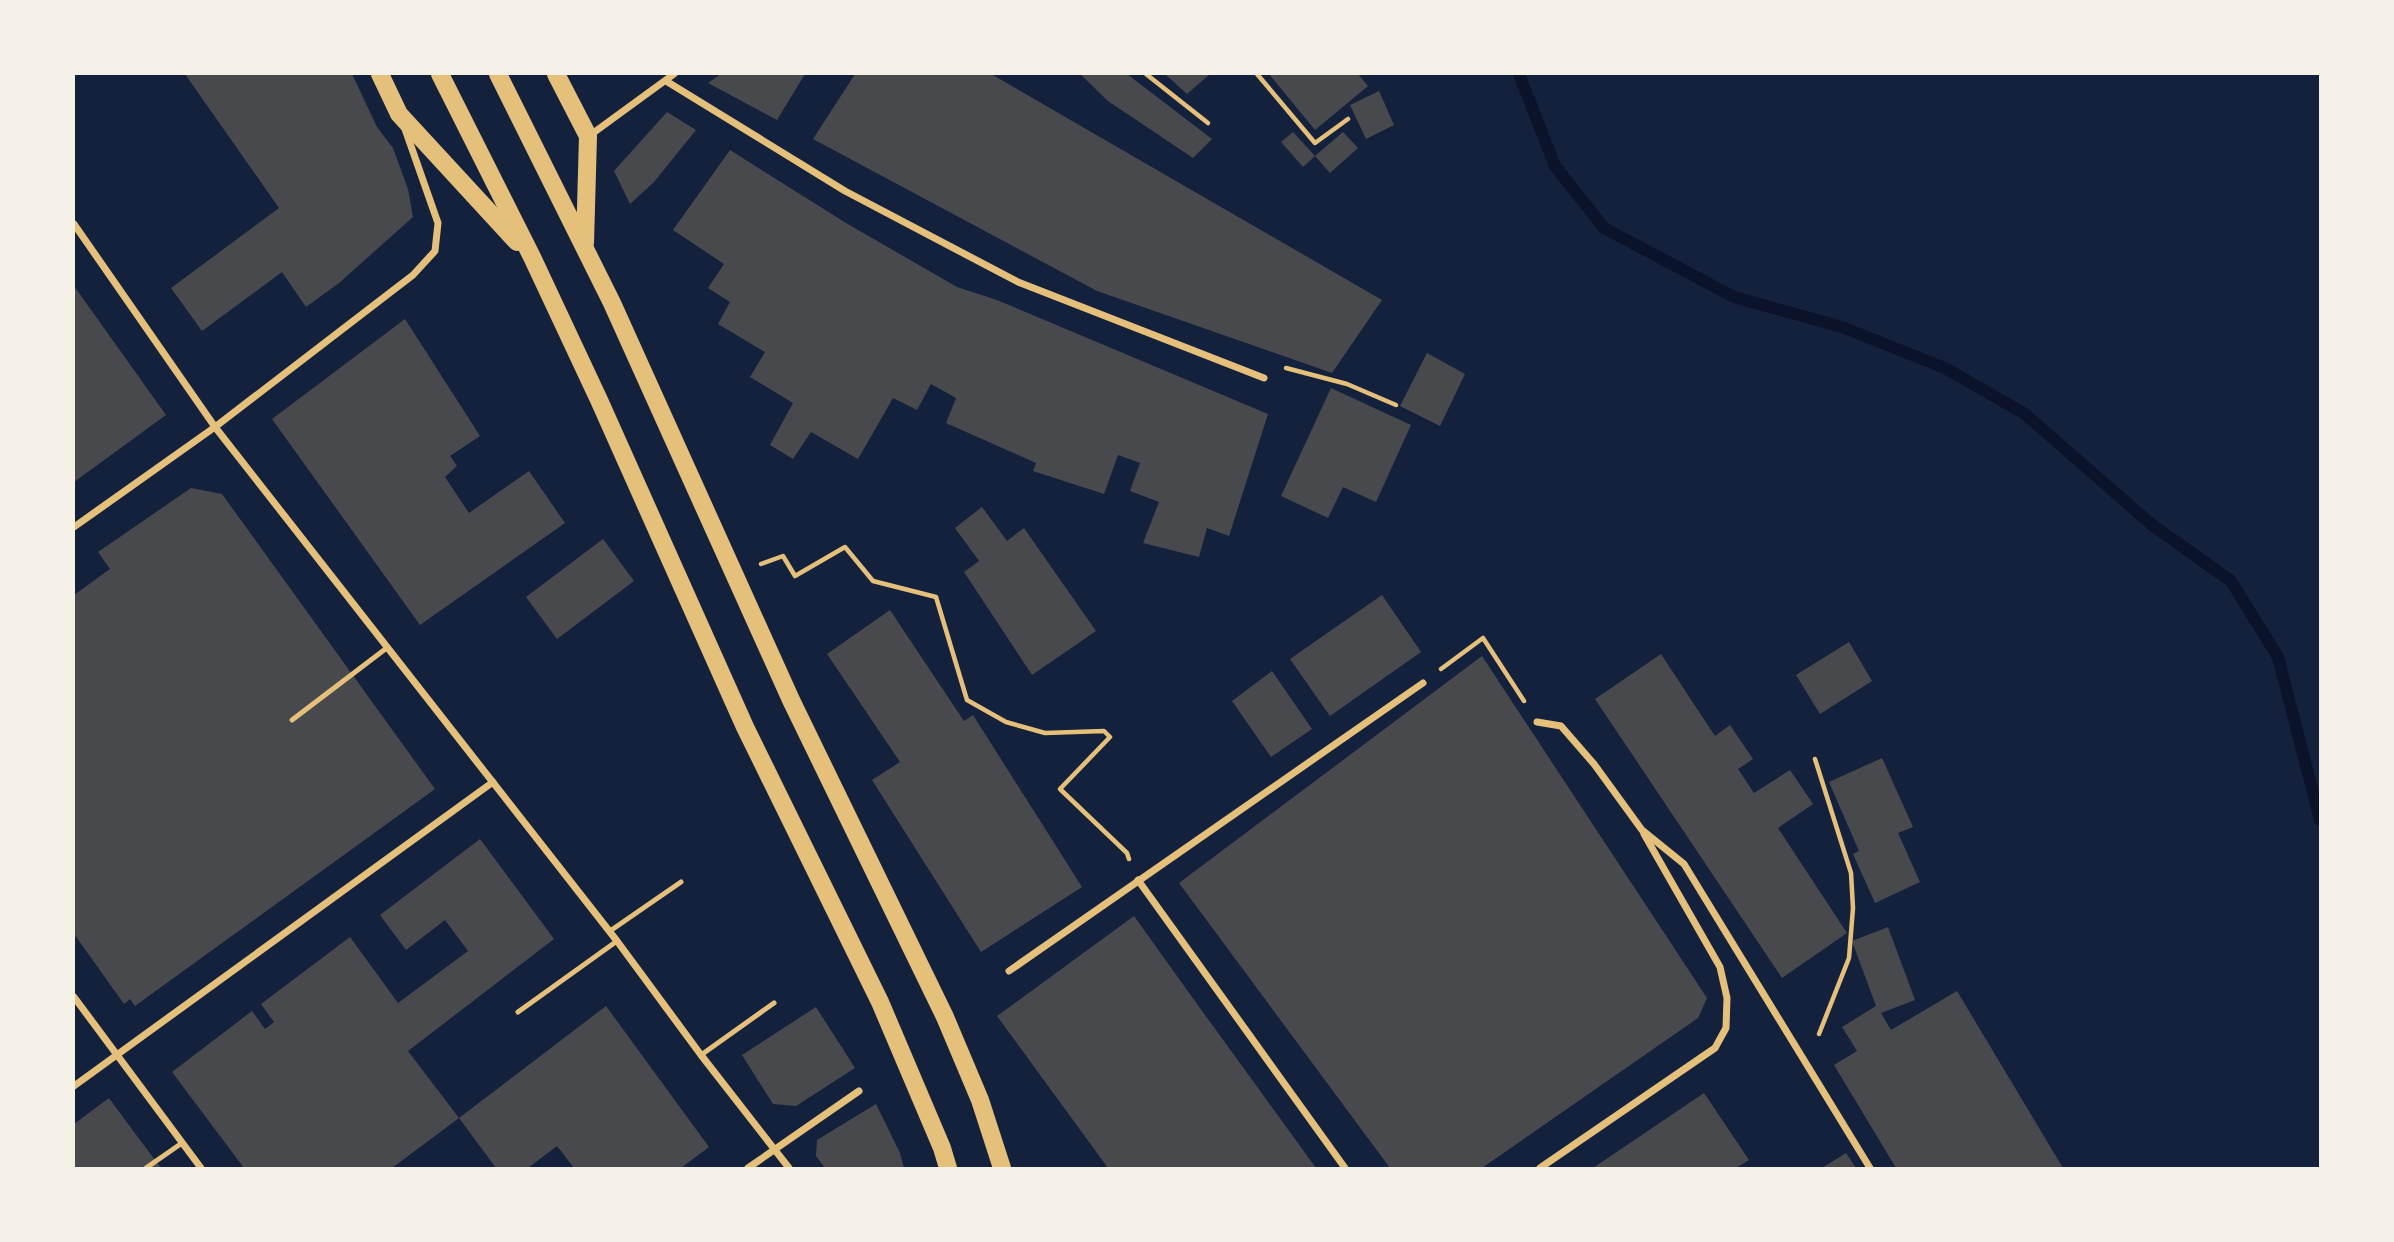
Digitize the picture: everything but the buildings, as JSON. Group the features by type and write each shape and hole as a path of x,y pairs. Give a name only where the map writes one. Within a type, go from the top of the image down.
{"main road":[{"path":"380,74 399,114 532,257"},
{"path":"440,74 532,257 745,727 880,1002 948,1168"},
{"path":"498,74 612,303 790,700 945,1017 980,1100 1002,1168"},
{"path":"556,74 588,136 585,247"}],"street":[{"path":"588,136 674,74"},
{"path":"666,80 845,191 1018,282 1265,377"},
{"path":"74,527 215,427 413,275 435,251 438,223 399,114"},
{"path":"74,224 215,427 617,940 701,1055 789,1168"},
{"path":"1009,971 1423,682"},
{"path":"1537,722 1561,726 1594,764 1642,830 1720,967 1727,998 1726,1028 1714,1048 1540,1168"},
{"path":"74,1086 493,782"},
{"path":"1642,830 1684,864 1870,1168"},
{"path":"1138,880 1345,1168"},
{"path":"74,997 201,1168"},
{"path":"748,1168 859,1091"}],"lane":[{"path":"292,720 388,647"},
{"path":"610,931 681,882"},
{"path":"518,1012 617,940"},
{"path":"701,1055 774,1003"},
{"path":"146,1168 182,1143"}],"path":[{"path":"1146,74 1208,123"},
{"path":"1257,74 1315,143 1348,119"},
{"path":"1265,377 1280,367 1347,384 1395,405"},
{"path":"734,575 783,556 795,576 845,547 873,581 936,597 967,700 1006,722 1045,733 1104,731 1110,737 1059,789 1127,853 1138,880"},
{"path":"1423,682 1483,638 1537,722"},
{"path":"1807,1064 1849,958 1853,908 1851,873 1815,759"}],"waterway":[{"path":"1519,74 1555,166 1604,228 1734,297 1842,327 1945,368 2025,414 2151,524 2231,581 2278,657 2320,820"}]}
